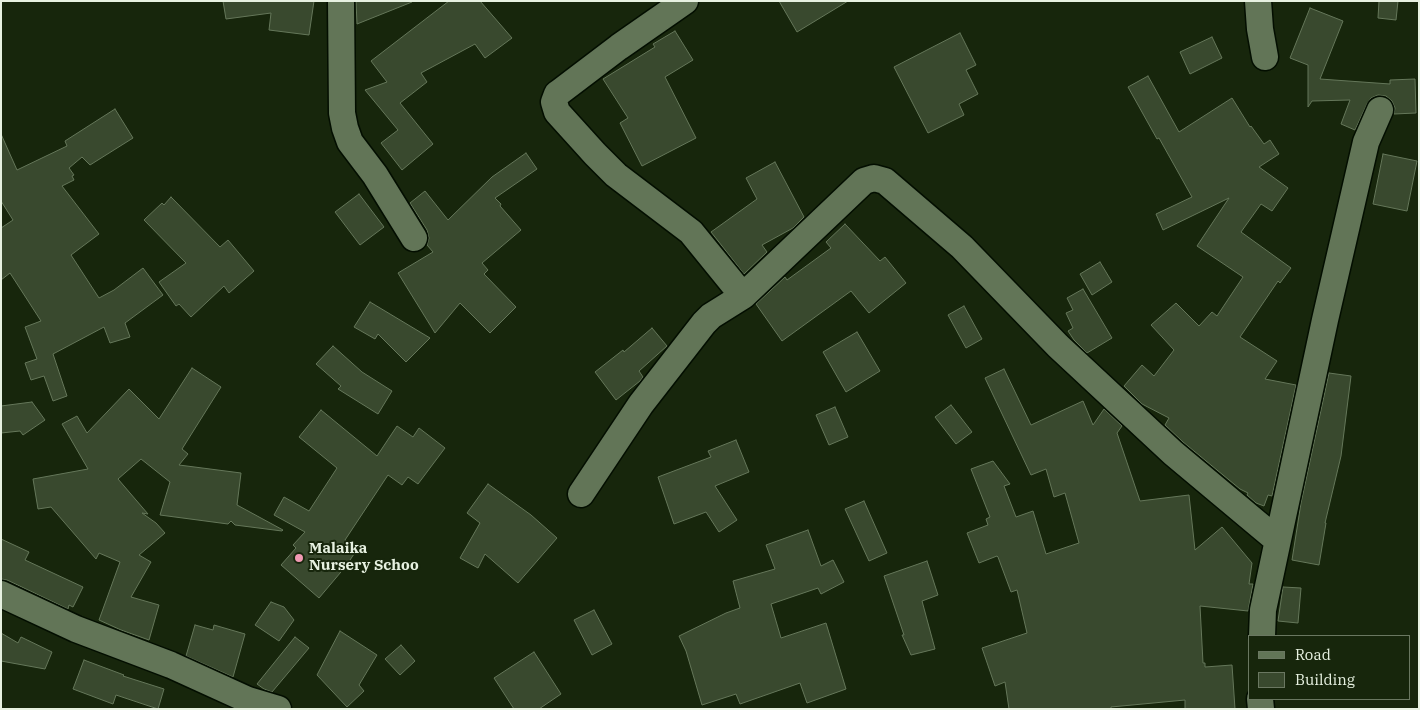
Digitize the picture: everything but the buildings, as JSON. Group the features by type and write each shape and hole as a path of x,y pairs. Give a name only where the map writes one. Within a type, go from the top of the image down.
{"street":[{"path":"341,1 342,112 345,128 350,142 375,175 414,238"},
{"path":"685,1 619,47 561,91 556,98 555,107 557,112 616,175 692,232 743,296"},
{"path":"1258,1 1265,57"},
{"path":"1262,635 1263,610 1300,430 1366,142 1380,110"},
{"path":"581,494 642,404 704,323 711,316 743,296 864,181 880,178 962,247 1058,346 1173,453 1278,540"},
{"path":"1,594 76,630 170,665 248,700 278,709"}],"place":[{"name":"Malaika Nursery Schoo","path":"299,558"}]}
